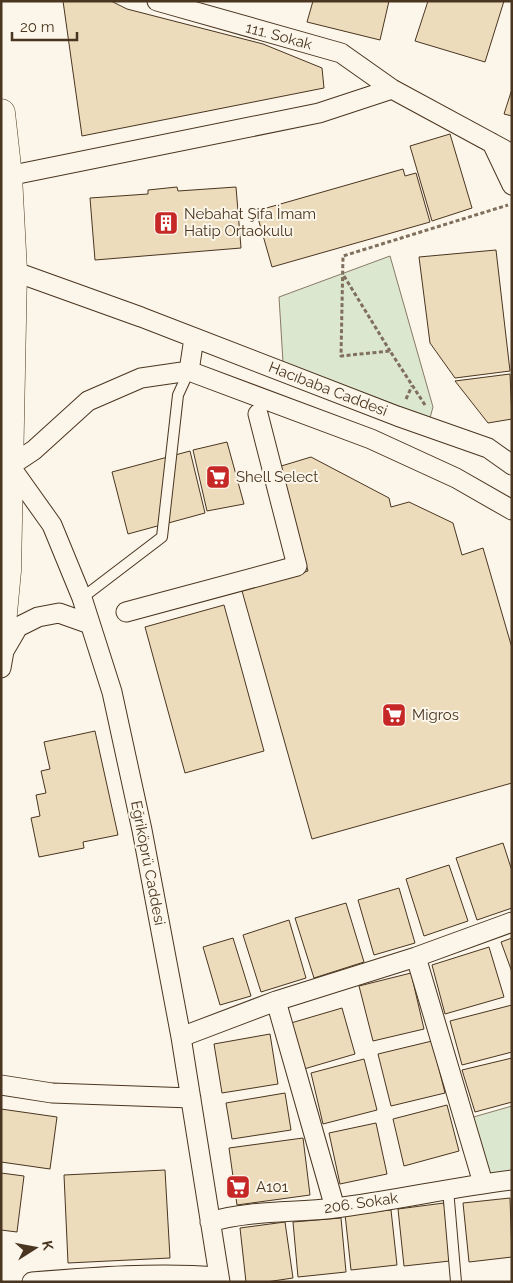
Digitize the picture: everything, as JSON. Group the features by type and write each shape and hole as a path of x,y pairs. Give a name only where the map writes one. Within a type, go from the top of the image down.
{"highway":[{"path":"1,113 8,176 13,271 6,466 8,571 1,634"}],"street":[{"name":"111. Sokak","path":"157,1 341,53 392,90 512,154"},
{"path":"8,176 319,113 392,90"},
{"path":"492,143 512,185"},
{"name":"Hacıbaba Caddesi","path":"13,271 142,317 397,416 488,448 512,466"},
{"path":"189,371 194,338"},
{"path":"6,466 34,450 88,401 140,378 189,371 371,439 456,478 512,510"},
{"path":"126,612 297,566 258,414"},
{"name":"Eğriköprü Caddesi","path":"6,466 52,525 82,598 112,692 142,830 181,1037 220,1280"},
{"path":"1,668 4,651 18,627 38,617 59,613 90,624"},
{"path":"181,1037 276,1001 416,958 512,922"},
{"path":"416,958 483,1183"},
{"path":"276,1001 335,1208"},
{"path":"1,1085 52,1093 191,1098"},
{"name":"206. Sokak","path":"210,1222 228,1217 335,1208 483,1183 512,1180"},
{"path":"32,1282 193,1275 220,1280"}],"lane":[{"path":"82,598 162,537 178,395 189,371"},
{"path":"448,1189 456,1282"}],"path":[{"path":"390,351 341,356 343,256 512,204"},
{"path":"343,276 426,405"}],"green space":[{"path":"390,256 433,407 430,418 283,362 279,297"},
{"path":"512,1106 512,1176 487,1179 470,1118"}],"building":[{"path":"63,1 111,1 127,9 263,44 322,68 324,88 82,136"},
{"path":"313,1 389,1 380,40 307,22"},
{"path":"428,1 504,1 485,62 415,41"},
{"path":"512,89 512,116 504,114"},
{"path":"450,134 472,208 432,221 410,146"},
{"path":"403,169 405,176 416,173 430,222 272,267 256,211"},
{"name":"Nebahat Şifa İmam Hatip Ortaokulu","path":"177,187 178,191 236,187 241,248 95,260 90,198 148,194 148,190"},
{"path":"496,250 510,371 455,378 430,343 419,257"},
{"path":"510,374 512,419 488,423 455,381"},
{"name":"Shell Select","path":"227,442 244,504 207,511 193,450"},
{"path":"190,451 205,513 128,534 112,472"},
{"name":"Migros","path":"311,457 389,498 391,507 409,502 453,523 462,555 483,548 512,648 512,783 312,839 242,591 308,571 278,467"},
{"path":"224,605 264,751 185,773 145,627"},
{"path":"95,731 118,835 83,842 84,848 39,857 31,818 40,816 36,795 46,793 41,771 50,769 44,742"},
{"path":"503,843 512,871 512,908 477,920 456,858"},
{"path":"449,865 468,921 424,936 406,879"},
{"path":"399,888 415,943 374,955 358,900"},
{"path":"346,903 364,962 314,978 295,918"},
{"path":"289,920 306,978 261,992 243,935"},
{"path":"233,938 251,996 220,1005 203,947"},
{"path":"512,938 512,972 501,942"},
{"path":"489,947 504,997 445,1014 432,965"},
{"path":"411,973 424,1029 373,1041 359,986"},
{"path":"512,1005 512,1052 462,1065 450,1021"},
{"path":"342,1008 355,1054 304,1069 291,1023"},
{"path":"270,1034 278,1084 222,1093 214,1044"},
{"path":"432,1041 445,1093 391,1106 378,1054"},
{"path":"512,1058 512,1102 475,1112 462,1070"},
{"path":"364,1059 377,1110 323,1124 311,1073"},
{"path":"285,1093 291,1130 232,1139 226,1103"},
{"path":"447,1105 459,1151 404,1166 393,1119"},
{"path":"1,1109 57,1117 50,1169 1,1162"},
{"path":"376,1123 387,1174 340,1184 329,1133"},
{"path":"303,1138 310,1195 237,1205 229,1148"},
{"path":"165,1170 170,1258 68,1263 64,1175"},
{"path":"1,1173 24,1176 17,1232 1,1230"},
{"path":"510,1198 512,1257 469,1262 463,1203"},
{"path":"444,1203 450,1261 404,1266 398,1209"},
{"path":"391,1210 397,1265 351,1270 345,1214"},
{"path":"341,1218 346,1272 298,1277 293,1222"},
{"path":"285,1222 293,1278 266,1282 246,1282 240,1228"}],"place":[{"name":"Nebahat Şifa İmam Hatip Ortaokulu","path":"166,223"},
{"name":"Shell Select","path":"218,477"},
{"name":"Migros","path":"394,715"},
{"name":"A101","path":"238,1187"}]}
